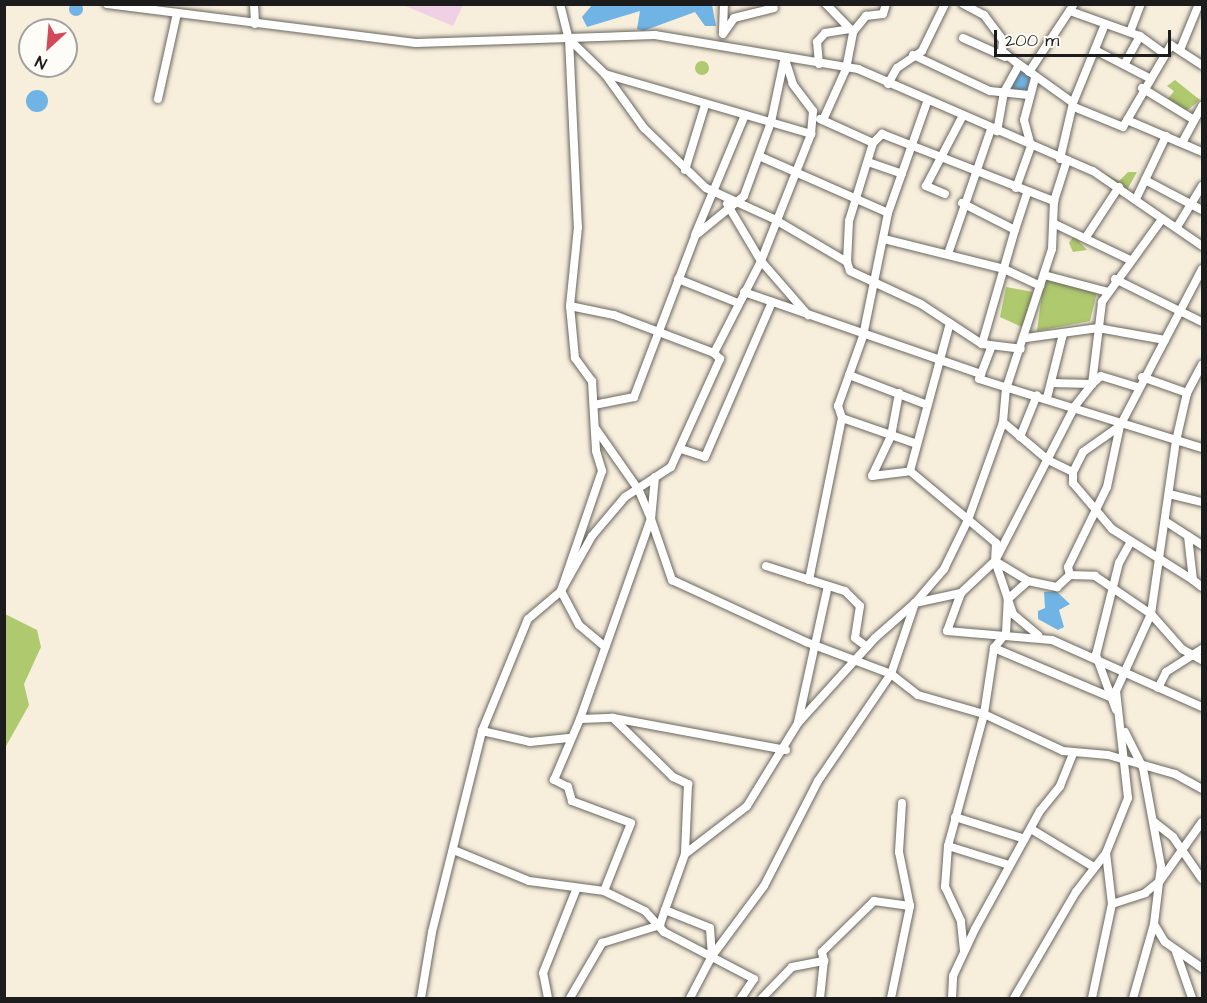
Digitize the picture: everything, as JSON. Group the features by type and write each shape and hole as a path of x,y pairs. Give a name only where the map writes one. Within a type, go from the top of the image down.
{"street":[{"path":"107,4 416,43 655,35 723,45 785,60 846,69 888,84 1063,159 1119,187 1203,246"},
{"path":"254,4 255,24"},
{"path":"560,4 569,39 578,227 570,306 575,358 592,381 602,471 561,591 579,625 605,647"},
{"path":"723,45 724,4"},
{"path":"826,4 851,30"},
{"path":"819,64 817,42 825,33 851,30 866,16 883,14 886,4"},
{"path":"888,84 913,55 922,51 945,4"},
{"path":"963,4 980,13 1003,40 1002,51 1032,75 1074,105 1123,127 1142,88 1171,45 1203,65"},
{"path":"980,13 985,4"},
{"path":"1130,32 1141,4"},
{"path":"1180,50 1199,4"},
{"path":"723,34 734,18 763,6 774,8"},
{"path":"1016,188 1031,146 1024,120 1032,75 1073,6 1105,24 1140,36 1165,54"},
{"path":"158,99 177,14"},
{"path":"798,723 855,658 915,603 944,569 968,520 1003,422 1006,389 1026,338 1044,274 1055,224 1054,201 1074,105 1105,24"},
{"path":"823,120 846,69 851,30"},
{"path":"1125,63 1140,36"},
{"path":"963,38 1018,62"},
{"path":"569,39 605,74 644,128 684,170 714,191 774,219 847,262"},
{"path":"1095,50 1125,63 1149,78"},
{"path":"913,55 1005,95 1029,95"},
{"path":"714,353 761,261 774,219 796,173 811,134 813,116 785,60"},
{"path":"695,236 735,200 744,196 771,122 785,60"},
{"path":"948,254 972,171 994,130 1018,62"},
{"path":"605,74 811,134"},
{"path":"1142,88 1194,120"},
{"path":"809,580 842,418 838,406 863,336 876,282 888,213 902,174 909,144 927,102"},
{"path":"684,170 705,105"},
{"path":"1182,143 1203,106"},
{"path":"594,405 634,397 695,236 746,115"},
{"path":"813,116 873,143"},
{"path":"945,194 926,186 962,117"},
{"path":"1126,120 1203,152"},
{"path":"1021,349 991,348 982,344 950,323 876,282 850,271 847,262 856,201 873,143 882,134 942,156 972,171 1054,201"},
{"path":"1136,199 1166,136"},
{"path":"759,156 856,201 888,213"},
{"path":"868,162 902,174"},
{"path":"1144,180 1203,210"},
{"path":"1177,227 1203,186"},
{"path":"1086,237 1119,187"},
{"path":"714,191 729,207 761,261 809,316"},
{"path":"982,344 1027,192"},
{"path":"962,203 1015,230"},
{"path":"1092,384 1098,328 1108,292 1115,279 1162,219"},
{"path":"1055,224 1130,260"},
{"path":"884,239 1004,269 1040,286"},
{"path":"1070,575 1068,567 1097,513 1120,426 1142,377 1165,340 1203,268"},
{"path":"1044,274 1108,292"},
{"path":"678,279 738,303"},
{"path":"1115,279 1180,313 1203,322"},
{"path":"744,292 863,336 981,374"},
{"path":"681,449 705,457 772,302"},
{"path":"421,999 432,932 456,851 482,731 528,619 561,591 592,536 638,489 671,467 720,359 714,353 660,332 570,306"},
{"path":"910,471 950,323"},
{"path":"1026,338 1098,328 1165,340"},
{"path":"1047,398 1063,334"},
{"path":"991,348 979,379 1006,389 1075,406 1120,426 1203,448"},
{"path":"1014,999 1092,866 1106,853 1128,798 1123,761 1124,728 1116,692 1123,672 1151,614 1176,441 1187,393 1203,365"},
{"path":"849,375 927,405"},
{"path":"1137,387 1101,376 1092,384 1075,406 995,561 961,593 947,631 1006,633 1040,637 1096,655 1123,672 1203,707"},
{"path":"1142,377 1187,393"},
{"path":"1052,383 1092,384"},
{"path":"899,393 891,436 872,476 910,471 996,543 995,561 1008,599 1023,625 1040,637"},
{"path":"1020,437 1036,395"},
{"path":"842,418 917,444"},
{"path":"1003,422 1048,460 1073,472"},
{"path":"1120,426 1083,452 1073,472 1073,483 1097,513 1130,543 1203,587"},
{"path":"596,429 638,489 672,580 817,645 891,674 918,694 984,714 1073,753 1123,761 1143,768 1175,774 1203,789"},
{"path":"604,891 631,823 572,801 568,787 554,780 569,738 580,719 651,519 655,477"},
{"path":"1169,494 1203,502"},
{"path":"1165,521 1203,545"},
{"path":"1188,536 1193,580"},
{"path":"1126,999 1154,924 1160,881 1154,822 1143,768 1110,697 1096,655 1112,585 1130,543"},
{"path":"995,561 1028,581 1057,587 1070,575 1085,573 1112,585 1151,614 1182,649 1199,658"},
{"path":"766,566 845,591 860,606 855,638 867,647"},
{"path":"964,951 961,921 945,888 948,846 984,714 994,648 1006,633 1008,599 1028,581"},
{"path":"685,854 747,806 786,750 798,723 817,645 828,586"},
{"path":"915,603 961,593"},
{"path":"690,999 712,956 764,886 818,781 891,674 915,603"},
{"path":"994,648 1110,697"},
{"path":"1199,658 1203,648"},
{"path":"1158,688 1182,657 1199,658"},
{"path":"580,719 613,718 786,750"},
{"path":"613,718 673,777 688,784 685,854 660,925"},
{"path":"482,731 530,742 569,738"},
{"path":"952,999 964,951 1009,865 1030,829 1060,786 1073,753"},
{"path":"891,999 910,906 899,852 902,803"},
{"path":"955,817 1025,839"},
{"path":"1154,822 1203,879"},
{"path":"1112,904 1145,892 1160,881 1203,822"},
{"path":"1030,829 1092,866"},
{"path":"948,846 1009,865"},
{"path":"456,851 529,881 576,890 604,891 754,979 741,999"},
{"path":"1092,999 1112,904 1106,853"},
{"path":"548,999 543,973 576,890"},
{"path":"820,999 824,961 822,952 874,901 910,906"},
{"path":"665,910 710,928 712,956"},
{"path":"1154,924 1176,951 1203,968"},
{"path":"570,999 602,943 660,925"},
{"path":"1176,951 1192,999"},
{"path":"762,999 792,967 824,961"},
{"path":"1133,984 1133,999"}],"shaded area":[{"path":"403,5 463,5 453,26"}],"green space":[{"path":"699,61 705,61 709,68 705,75 699,75 695,71 695,65"},
{"path":"1175,80 1200,100 1185,112 1167,100 1174,91 1167,86"},
{"path":"1088,165 1119,181 1128,172 1137,172 1127,190"},
{"path":"1074,236 1087,250 1073,252 1069,243"},
{"path":"1044,278 1097,292 1090,321 1037,331"},
{"path":"1006,287 1033,292 1024,328 1000,317"},
{"path":"5,614 37,630 41,647 24,684 29,705 5,748"}],"water":[{"path":"76,2 81,4 83,9 81,14 76,16 71,14 69,9 71,4"},
{"path":"592,5 712,5 716,26 705,26 695,12 643,31 637,29 640,11 587,27 582,17"},
{"path":"1005,48 1017,56 1031,79 1026,92 1005,92 1019,67 1004,58"},
{"path":"37,90 47,97 48,101 41,111 37,112 27,105 26,101 33,91"},
{"path":"1056,591 1070,604 1059,610 1064,627 1058,630 1038,619 1038,611 1045,608 1044,592"}]}
